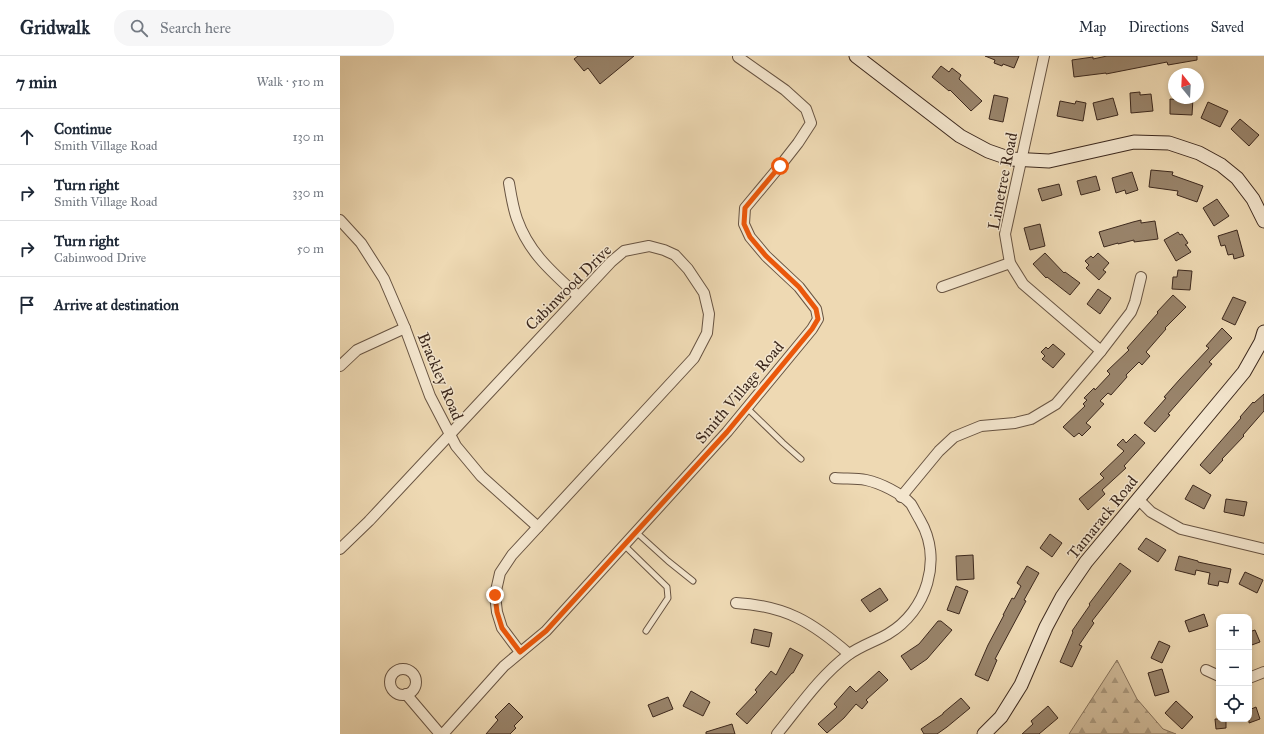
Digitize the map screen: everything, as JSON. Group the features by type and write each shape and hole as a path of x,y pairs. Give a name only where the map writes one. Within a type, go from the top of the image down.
{"street":[{"path":"856,56 960,136 988,152 1011,159 1050,161 1134,142 1170,143 1199,153 1221,165 1237,178 1253,199 1264,221"},
{"name":"Limetree Road","path":"1044,56 1005,234 1010,263 1023,284 1101,351"},
{"name":"Smith Village Road","path":"442,734 504,666 546,631 727,432 812,329 818,319 816,309 809,299 799,287 766,256 750,237 744,224 745,208 789,154 811,123 806,109 784,90 738,57"},
{"path":"509,183 516,218 527,242 542,263 578,296"},
{"name":"Brackley Road","path":"340,220 361,243 384,279 405,328 430,396 456,446 481,476 538,527"},
{"name":"Cabinwood Drive","path":"340,549 369,521 611,262 624,251 649,246 675,255 688,268 704,293 709,314 707,332 694,358 512,555 500,573 495,595 497,612 502,628 520,652"},
{"path":"942,287 1010,263"},
{"path":"901,497 939,451 954,437 981,426 1015,423 1031,419 1056,404 1101,351 1131,312 1142,277"},
{"path":"340,366 357,350 405,328"},
{"name":"Tamarack Road","path":"984,734 1000,717 1021,685 1046,627 1062,596 1086,562 1244,372 1261,342 1264,332"},
{"path":"777,734 825,677 849,654 890,633 910,616 922,598 929,577 930,550 923,526 910,504 892,490 866,480 835,478"},
{"path":"1138,499 1151,512 1181,530 1264,549"},
{"path":"736,603 776,609 801,619 829,636 849,654"},
{"path":"1206,670 1216,675"},
{"path":"1252,677 1264,672"},
{"path":"406,694 442,734"}],"lane":[{"path":"747,408 782,443 801,459"},
{"path":"636,532 693,581"},
{"path":"624,544 667,587 668,598 646,631"}],"green space":[{"path":"1117,660 1137,699 1163,729 1176,734 1069,734"}],"building":[{"path":"578,56 634,56 600,84 588,68 584,71 574,59"},
{"path":"985,56 1019,56 1014,68 1003,64 1002,66 994,63 995,60"},
{"path":"1107,56 1197,56 1197,60 1168,65 1167,62 1106,74 1074,77 1072,60 1093,57 1093,59"},
{"path":"941,66 949,72 952,68 961,75 959,79 982,101 971,111 950,90 949,91 932,77"},
{"path":"1140,92 1140,95 1151,94 1153,111 1131,113 1130,93"},
{"path":"994,95 1008,98 1003,122 989,119"},
{"path":"1113,98 1118,115 1097,120 1093,103"},
{"path":"1060,101 1075,104 1076,101 1086,103 1083,121 1057,116"},
{"path":"1208,102 1228,111 1220,127 1201,118"},
{"path":"1170,104 1193,104 1192,115 1170,114"},
{"path":"1240,119 1259,135 1249,146 1231,129"},
{"path":"1151,170 1173,172 1172,175 1203,186 1197,202 1177,195 1178,191 1149,187"},
{"path":"1132,172 1138,190 1126,194 1125,190 1116,193 1112,178"},
{"path":"1096,176 1100,190 1081,195 1077,181"},
{"path":"1059,184 1062,195 1042,201 1038,189"},
{"path":"1217,199 1229,216 1214,226 1203,208"},
{"path":"1141,220 1141,223 1155,221 1158,239 1134,242 1134,240 1104,247 1099,232"},
{"path":"1040,224 1045,246 1030,250 1024,228"},
{"path":"1237,230 1244,256 1234,259 1233,254 1228,255 1225,245 1221,246 1218,236"},
{"path":"1178,232 1180,235 1182,234 1188,243 1185,245 1191,252 1176,261 1164,240"},
{"path":"1045,253 1064,273 1065,272 1080,283 1070,295 1047,277 1046,278 1033,264"},
{"path":"1098,253 1109,263 1103,270 1106,272 1099,280 1086,268 1089,265 1085,261 1091,256 1093,258"},
{"path":"1178,270 1192,271 1190,290 1172,289 1173,277 1177,277"},
{"path":"1098,289 1111,298 1100,314 1087,304"},
{"path":"1173,295 1186,307 1165,328 1166,329 1146,352 1150,356 1142,365 1139,362 1126,375 1127,377 1111,395 1108,393 1100,401 1104,404 1086,423 1091,427 1082,436 1079,433 1074,437 1063,427 1085,406 1083,404 1087,400 1084,398 1094,388 1095,390 1110,374 1107,371 1129,350 1127,348"},
{"path":"1233,297 1246,302 1235,325 1222,319"},
{"path":"1222,328 1232,338 1209,362 1212,364 1168,414 1170,415 1155,432 1144,423 1166,398 1164,397 1209,348 1206,346"},
{"path":"1053,344 1065,354 1053,368 1042,359 1045,356 1041,352 1046,347 1048,349"},
{"path":"1264,394 1264,411 1210,474 1200,465 1253,402 1254,403"},
{"path":"1135,434 1145,443 1124,466 1126,468 1102,490 1105,494 1088,510 1079,499 1104,478 1100,474 1124,451 1117,445 1123,439 1126,443"},
{"path":"1193,485 1211,495 1204,509 1185,499"},
{"path":"1226,499 1247,502 1244,516 1224,512"},
{"path":"1050,534 1062,543 1052,557 1040,548"},
{"path":"1146,538 1166,550 1158,562 1138,549"},
{"path":"973,555 974,579 957,580 956,556"},
{"path":"1179,556 1198,562 1231,569 1228,583 1219,581 1218,586 1208,584 1210,573 1196,570 1195,575 1175,570"},
{"path":"1120,563 1131,571 1092,621 1094,623 1079,645 1082,646 1072,667 1060,662 1073,632 1072,631 1090,605 1089,604"},
{"path":"1027,566 1039,573 995,659 997,660 988,681 975,675 1003,615 1012,598 1014,599 1021,586 1017,583"},
{"path":"1245,572 1263,580 1257,593 1239,584"},
{"path":"956,586 968,591 959,614 947,610"},
{"path":"880,588 888,600 870,612 861,600"},
{"path":"1204,614 1208,626 1189,632 1185,621"},
{"path":"938,621 941,621 952,630 927,659 911,670 901,656 919,644"},
{"path":"754,629 772,633 769,647 751,643"},
{"path":"1255,630 1260,642 1252,645 1252,631"},
{"path":"1159,641 1170,646 1162,663 1151,658"},
{"path":"790,648 803,655 793,673 747,724 736,714 757,692 755,690 771,671 776,675"},
{"path":"1162,669 1169,692 1155,696 1148,673"},
{"path":"879,671 888,680 866,700 868,702 862,709 856,704 844,718 827,733 818,724 837,707 834,704 850,686 856,692"},
{"path":"691,691 710,702 703,716 683,706"},
{"path":"668,697 673,709 653,717 648,705"},
{"path":"961,698 970,708 937,734 924,734 921,729 943,714"},
{"path":"1176,701 1193,717 1182,729 1165,713"},
{"path":"509,703 523,717 514,726 516,728 510,734 486,734 498,720 495,717"},
{"path":"1048,706 1058,718 1039,734 1022,734 1033,724 1031,721"},
{"path":"1256,707 1260,719 1252,722 1252,709"},
{"path":"1215,719 1216,722 1226,722 1226,728 1216,729"},
{"path":"732,724 735,734 706,734 706,732"}],"route":[{"path":"495,595 497,612 502,628 520,652 546,631 727,432 812,329 818,319 816,309 799,287 766,256 750,237 744,224 745,208 780,166"}]}
